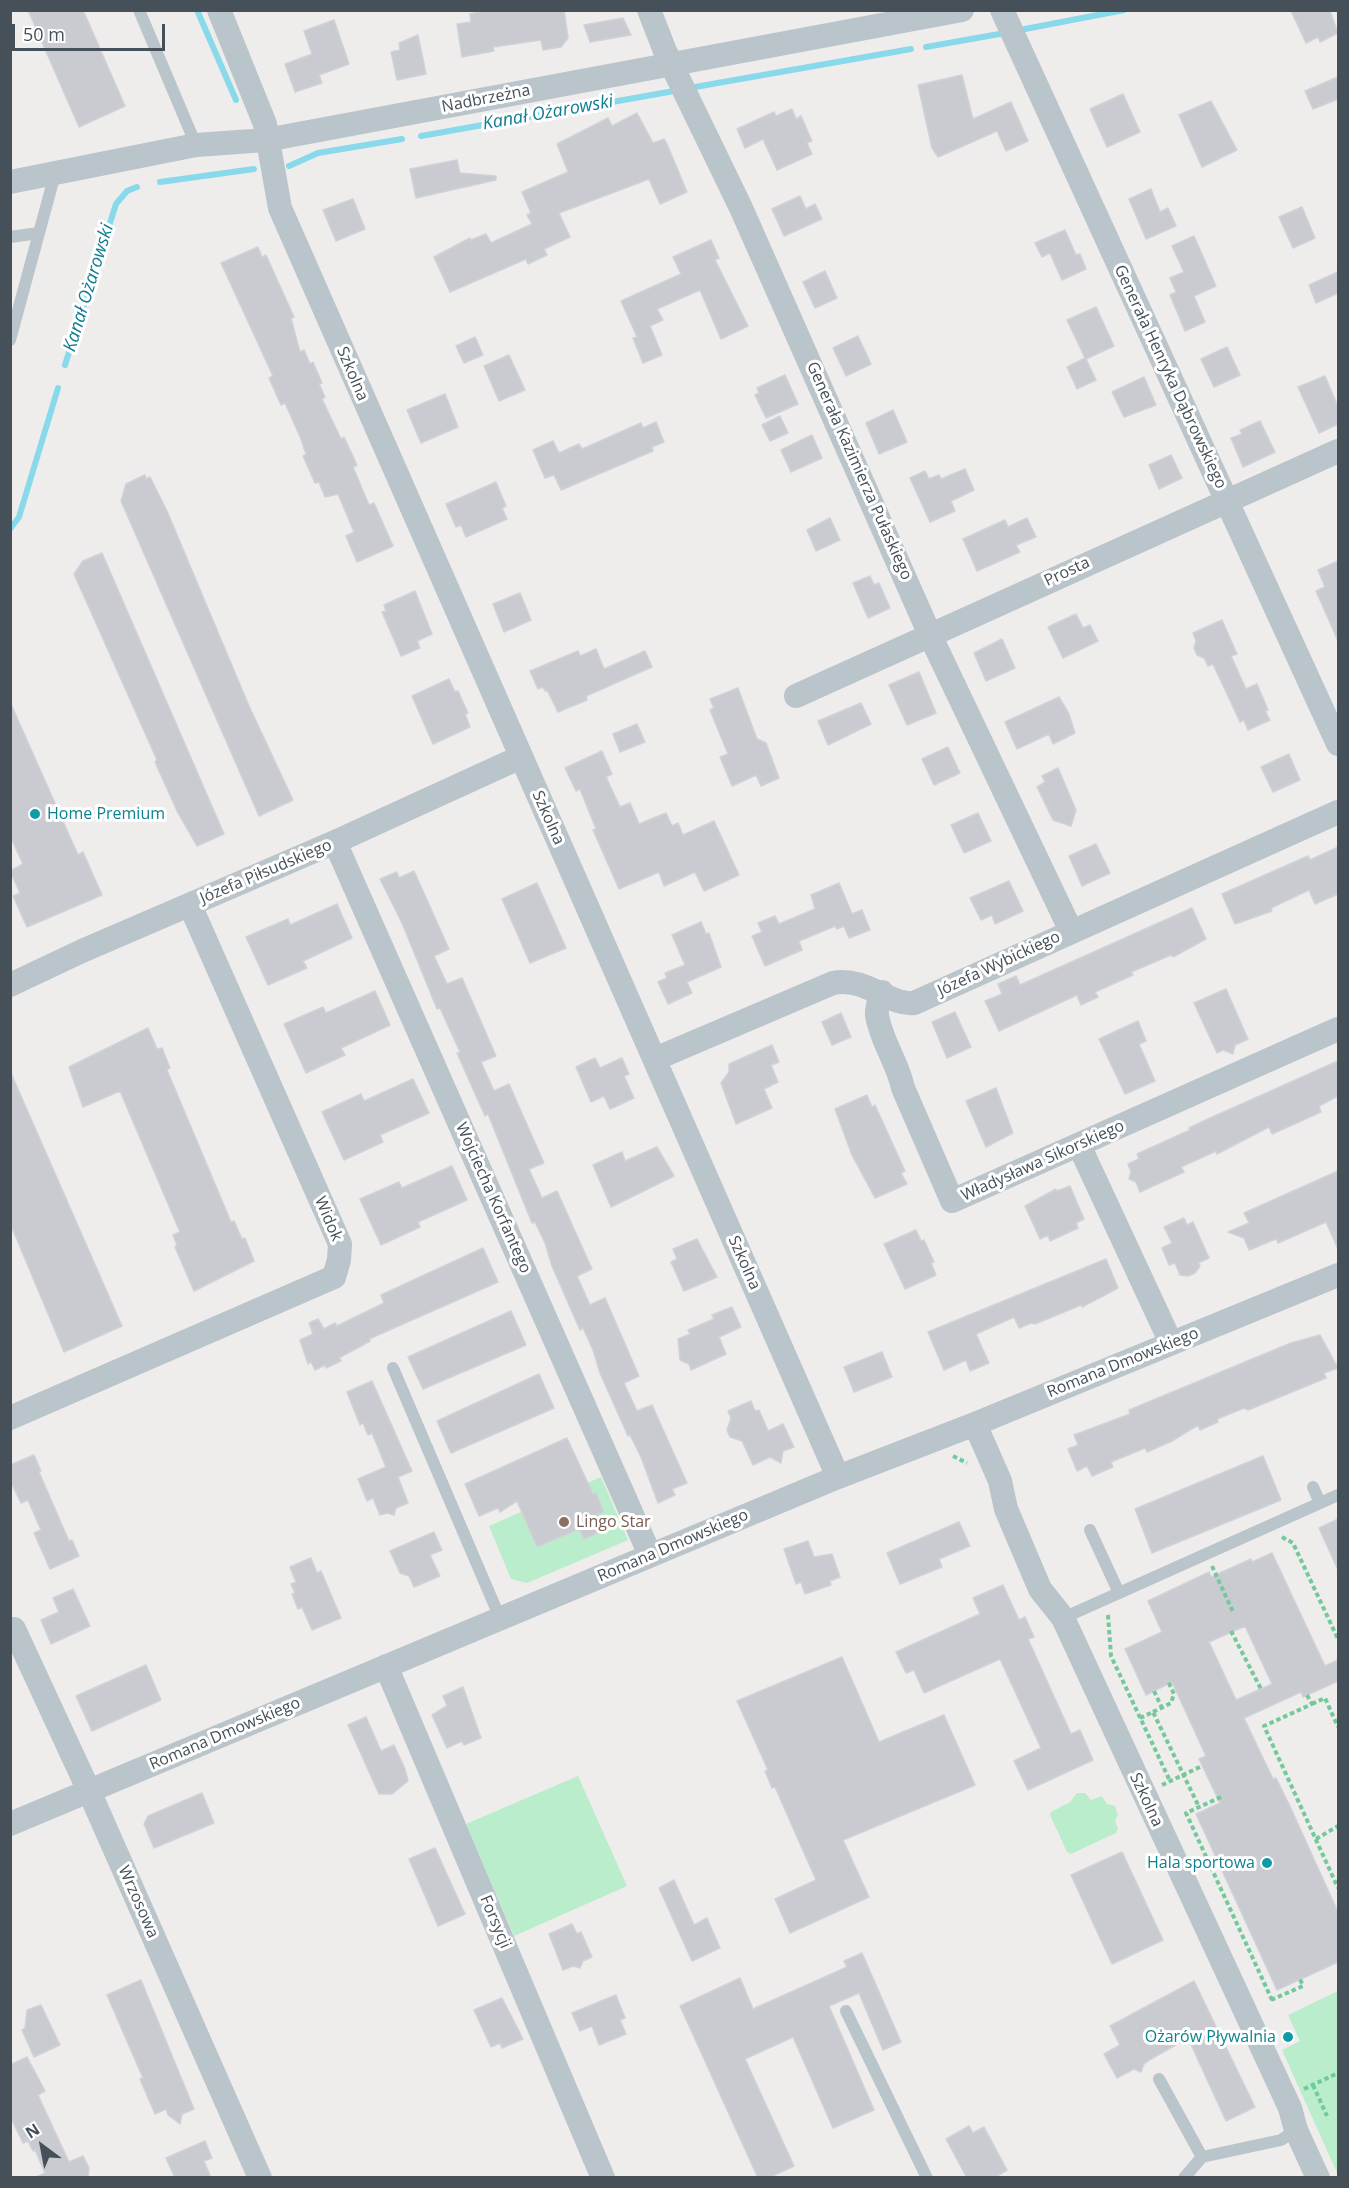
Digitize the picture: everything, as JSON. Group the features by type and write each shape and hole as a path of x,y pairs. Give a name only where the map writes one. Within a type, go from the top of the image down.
{"street":[{"name":"Szkolna","path":"219,10 266,140 279,208 838,1477"},
{"name":"Generała Kazimierza Pułaskiego","path":"649,10 775,283 930,635 1071,931"},
{"name":"Nadbrzeżna","path":"10,182 196,145 266,140 962,10"},
{"name":"Generała Henryka Dąbrowskiego","path":"1002,10 1338,744"},
{"name":"Prosta","path":"795,696 1338,451"},
{"name":"Józefa Piłsudskiego","path":"10,985 335,842 521,757"},
{"name":"Józefa Wybickiego","path":"655,1059 833,983 854,982 901,1001 914,1003 1338,812"},
{"name":"Wojciecha Korfantego","path":"335,842 650,1555"},
{"name":"Widok","path":"10,1418 334,1277 339,1260 339,1244 189,905"},
{"name":"Władysława Sikorskiego","path":"882,992 877,1010 879,1022 899,1069 903,1088 952,1202 1338,1029"},
{"path":"1079,1145 1171,1343"},
{"name":"Romana Dmowskiego","path":"10,1824 838,1477 975,1424 1338,1275"},
{"name":"Szkolna","path":"975,1424 1000,1481 1006,1509 1040,1589 1063,1618 1079,1658 1290,2108 1296,2130 1318,2178"},
{"name":"Wrzosowa","path":"14,1629 89,1791 260,2178"},
{"name":"Forsycji","path":"386,1666 603,2178"}],"lane":[{"path":"139,10 196,145"},
{"path":"10,340 55,174"},
{"path":"10,237 39,233"},
{"path":"393,1368 500,1618"},
{"path":"1313,1487 1320,1503"},
{"path":"1063,1618 1338,1495"},
{"path":"1090,1530 1119,1593"},
{"path":"846,2011 927,2178"},
{"path":"1159,2079 1202,2157"},
{"path":"1184,2178 1202,2157 1281,2140 1296,2130"}],"path":[{"path":"1283,1530 1275,1533 1293,1543 1338,1639"},
{"path":"1201,1567 1210,1563 1233,1612"},
{"path":"1108,1610 1111,1656 1170,1781"},
{"path":"1231,1631 1261,1689"},
{"path":"1140,1718 1171,1704 1174,1694 1168,1681"},
{"path":"1154,1691 1162,1708"},
{"path":"1307,1695 1312,1704"},
{"path":"1338,1727 1325,1698 1264,1726 1338,1888"},
{"path":"1153,1712 1199,1807"},
{"path":"1156,1788 1202,1766"},
{"path":"1221,1797 1186,1813 1272,2000"},
{"path":"1316,1839 1338,1826"},
{"path":"1264,2004 1303,1986 1300,1979"},
{"path":"1327,2116 1313,2085 1338,2073"}],"green space":[{"path":"601,1477 628,1540 527,1583 511,1579 489,1526"},
{"path":"578,1776 627,1886 514,1936 466,1824"},
{"path":"1077,1793 1085,1793 1091,1800 1102,1796 1107,1804 1115,1806 1118,1815 1115,1821 1118,1829 1116,1833 1071,1854 1067,1852 1050,1815 1051,1812 1070,1802"},
{"path":"1338,1991 1338,2175 1282,2050 1300,2041 1288,2015"}],"building":[{"path":"28,10 83,10 125,106 79,127"},
{"path":"490,10 564,10 568,38 561,47 543,50 541,40 493,47 494,51 462,57 457,24 471,22 470,14"},
{"path":"1291,11 1330,11 1338,33 1320,42 1318,37 1306,43"},
{"path":"623,18 631,35 590,42 584,25"},
{"path":"334,20 349,64 319,75 322,83 295,92 285,64 312,54 304,31"},
{"path":"418,35 426,74 397,80 391,52 400,50 399,43"},
{"path":"962,75 973,119 1011,102 1028,141 1006,151 997,131 938,157 932,148 918,85"},
{"path":"1338,77 1338,99 1313,109 1305,91"},
{"path":"1123,94 1140,132 1107,147 1090,109"},
{"path":"1211,101 1237,150 1202,167 1179,115"},
{"path":"792,109 796,119 801,116 812,141 807,143 812,154 777,170 763,139 745,148 737,129 774,112 776,116"},
{"path":"637,113 653,143 664,139 687,192 660,204 649,179 559,213 570,237 544,249 547,255 528,264 526,259 450,292 434,257 470,238 471,240 486,234 491,243 532,224 527,215 531,213 522,192 568,172 557,144 608,118 612,126"},
{"path":"457,160 460,173 496,176 496,180 416,198 410,169"},
{"path":"1151,189 1160,212 1168,208 1176,226 1146,239 1129,199"},
{"path":"800,196 806,209 815,204 822,219 784,236 772,209"},
{"path":"353,199 365,229 336,241 323,210"},
{"path":"1302,207 1315,238 1293,248 1279,217"},
{"path":"1065,230 1076,255 1080,254 1086,269 1062,280 1050,253 1042,257 1035,243"},
{"path":"1194,236 1216,286 1194,296 1205,322 1185,331 1170,295 1176,292 1170,278 1184,272 1172,246"},
{"path":"711,240 719,258 715,260 748,326 721,339 700,290 657,309 663,320 650,326 662,355 643,363 633,338 637,337 621,301 681,274 673,257"},
{"path":"258,247 262,257 266,255 294,317 291,318 300,352 304,350 310,364 313,362 322,383 319,384 325,397 322,399 341,439 344,437 357,465 353,467 369,505 374,503 393,546 357,562 346,536 354,532 338,494 325,497 319,482 315,483 303,456 306,454 301,439 285,403 281,405 269,378 273,376 221,263"},
{"path":"825,271 837,298 815,308 803,282"},
{"path":"1338,272 1338,293 1316,303 1309,285"},
{"path":"1096,307 1114,346 1086,359 1096,380 1077,389 1067,367 1085,358 1067,320"},
{"path":"858,336 871,364 846,376 833,348"},
{"path":"475,337 483,355 464,363 456,346"},
{"path":"1227,347 1240,375 1214,387 1201,359"},
{"path":"509,355 525,390 499,401 484,366"},
{"path":"785,375 798,404 766,418 755,395 759,393 757,388"},
{"path":"1325,376 1338,407 1338,424 1319,433 1298,387"},
{"path":"1144,377 1156,405 1124,417 1112,392"},
{"path":"445,394 458,427 421,443 407,410"},
{"path":"893,410 907,442 879,454 866,423"},
{"path":"780,416 788,433 770,441 762,425"},
{"path":"1260,421 1275,452 1243,467 1231,438 1242,434 1240,430"},
{"path":"656,422 664,442 652,447 653,451 561,490 554,475 545,478 533,450 553,441 559,453 579,444 582,449 641,423 643,428"},
{"path":"812,435 822,458 791,472 781,450"},
{"path":"1171,455 1182,478 1159,489 1149,465"},
{"path":"965,469 974,490 951,501 955,511 930,522 910,478 925,471 929,479 939,475 941,479"},
{"path":"145,475 146,479 150,477 167,511 249,706 293,800 259,816 121,501 126,484"},
{"path":"496,482 506,506 502,508 507,519 466,537 461,525 456,527 446,504"},
{"path":"830,518 840,540 816,551 807,530"},
{"path":"1027,518 1036,537 1016,545 1020,552 977,571 963,539 1005,520 1008,527"},
{"path":"102,553 224,834 197,846 178,813 155,762 157,760 74,574 83,561"},
{"path":"1338,561 1338,641 1316,591 1325,587 1318,570"},
{"path":"870,576 874,585 879,583 890,608 868,618 853,583"},
{"path":"415,591 432,634 417,641 420,648 401,656 382,612 386,611 384,605"},
{"path":"520,593 531,620 504,632 493,604"},
{"path":"1076,614 1083,628 1090,625 1098,641 1063,658 1048,627"},
{"path":"1222,620 1237,654 1231,656 1246,689 1257,684 1268,710 1265,711 1270,720 1248,730 1244,720 1240,722 1213,664 1208,666 1204,658 1197,655 1194,648 1196,641 1193,633"},
{"path":"1002,639 1015,668 986,681 974,653"},
{"path":"596,649 604,669 645,651 652,667 586,696 587,700 558,712 547,690 545,691 543,687 538,689 530,671 578,651 580,656"},
{"path":"919,672 936,713 907,725 889,685"},
{"path":"449,679 455,692 458,691 468,713 465,714 470,727 433,744 412,696"},
{"path":"738,688 757,739 766,743 779,778 761,786 756,775 732,786 720,757 728,754 710,710 714,708 710,699"},
{"path":"1059,697 1069,714 1075,733 1053,744 1049,734 1017,749 1005,722"},
{"name":"Home Premium","path":"10,702 78,855 83,852 102,895 27,927 13,896 20,893 10,871 23,864 10,836"},
{"path":"861,703 871,724 828,745 818,721"},
{"path":"637,724 645,742 620,752 613,734"},
{"path":"948,747 960,773 934,785 922,759"},
{"path":"602,751 612,774 606,777 620,807 630,803 639,824 666,813 672,826 678,823 683,835 714,821 739,875 704,891 695,872 664,886 659,872 619,889 593,830 596,829 580,789 576,791 565,768"},
{"path":"1289,754 1300,780 1273,792 1261,767"},
{"path":"1058,768 1076,810 1071,826 1053,820 1037,787 1045,782 1042,776"},
{"path":"978,813 991,841 964,853 951,825"},
{"path":"1096,844 1110,873 1082,886 1069,856"},
{"path":"1338,847 1338,894 1315,904 1309,890 1271,908 1272,911 1235,924 1222,894 1308,856 1310,860"},
{"path":"414,871 449,949 434,956 447,984 462,978 496,1056 481,1062 494,1091 509,1084 544,1163 529,1169 542,1198 557,1191 592,1269 577,1276 590,1305 605,1298 639,1376 624,1383 637,1411 652,1405 687,1483 672,1489 675,1495 658,1503 641,1457 630,1435 628,1436 583,1328 580,1330 552,1266 545,1243 535,1222 532,1223 488,1114 485,1116 457,1053 460,1052 440,1008 437,1009 402,923 380,879 397,872 399,878"},
{"path":"1009,881 1023,911 995,924 992,915 981,920 970,898"},
{"path":"537,883 566,948 530,963 502,899"},
{"path":"839,883 852,914 862,910 870,930 849,938 844,926 837,929 835,926 799,941 802,950 765,966 752,936 762,932 758,923 775,916 779,924 815,909 811,895"},
{"path":"337,904 352,938 303,961 307,968 268,985 246,937 288,919 290,925"},
{"path":"1192,908 1206,939 1173,957 1171,955 1131,972 1133,975 1095,992 1098,997 1081,1005 1077,995 999,1031 985,1001 1002,994 998,984 1016,976 1020,985"},
{"path":"701,922 706,934 709,933 721,967 687,982 692,993 668,1004 658,982 667,978 665,973 685,965 672,935"},
{"path":"1226,989 1248,1039 1235,1045 1233,1054 1223,1050 1217,1053 1194,1003"},
{"path":"375,991 390,1025 341,1048 345,1055 306,1073 284,1024 323,1007 326,1013"},
{"path":"955,1012 971,1047 947,1058 932,1022"},
{"path":"841,1013 851,1037 832,1045 822,1022"},
{"path":"1138,1021 1146,1041 1139,1044 1155,1081 1125,1094 1099,1039"},
{"path":"148,1028 157,1049 162,1048 170,1068 167,1070 231,1222 234,1221 242,1239 245,1238 254,1261 194,1291 175,1247 177,1245 173,1235 180,1232 120,1091 83,1107 69,1067"},
{"path":"772,1045 779,1062 771,1065 778,1082 764,1089 772,1108 736,1124 721,1083 729,1072 729,1064"},
{"path":"595,1058 600,1068 622,1058 629,1074 624,1076 634,1098 610,1109 604,1096 591,1102 576,1067"},
{"path":"1338,1061 1338,1096 1319,1106 1321,1112 1272,1134 1269,1127 1217,1154 1216,1151 1181,1167 1184,1172 1140,1192 1136,1182 1129,1179 1131,1172 1128,1164 1139,1159 1137,1154 1190,1130 1189,1128 1199,1123"},
{"path":"10,1071 122,1326 64,1352 10,1223"},
{"path":"413,1079 429,1113 380,1135 383,1142 344,1160 322,1112 361,1094 364,1101"},
{"path":"996,1088 1013,1133 986,1147 966,1101"},
{"path":"867,1095 872,1107 875,1105 905,1171 901,1173 907,1184 875,1198 852,1155 835,1109"},
{"path":"657,1147 674,1176 611,1207 593,1165 622,1152 625,1161"},
{"path":"452,1166 467,1200 418,1222 420,1227 381,1245 360,1199 399,1182 402,1188"},
{"path":"1338,1171 1338,1249 1326,1222 1278,1243 1276,1239 1249,1250 1244,1238 1228,1232 1249,1223 1244,1213"},
{"path":"1070,1186 1084,1219 1076,1223 1078,1228 1050,1241 1048,1235 1040,1239 1025,1206 1056,1189 1057,1191"},
{"path":"1184,1218 1187,1225 1193,1222 1209,1258 1198,1263 1200,1266 1195,1273 1188,1276 1180,1275 1175,1263 1169,1265 1162,1248 1172,1243 1164,1227"},
{"path":"916,1230 921,1241 924,1240 934,1262 931,1263 936,1275 905,1289 884,1244"},
{"path":"697,1239 717,1277 684,1291 671,1262 677,1259 673,1249"},
{"path":"483,1248 498,1282 369,1339 370,1341 339,1358 341,1361 326,1368 325,1365 315,1370 311,1362 308,1364 300,1340 313,1334 309,1323 318,1319 324,1329 335,1323 337,1326 384,1303 381,1295"},
{"path":"1106,1259 1118,1288 1082,1307 1081,1305 1035,1324 1031,1323 1019,1328 1014,1317 976,1334 989,1363 970,1371 966,1360 944,1370 928,1332"},
{"path":"732,1307 741,1327 719,1337 726,1354 691,1370 689,1364 680,1360 678,1339 690,1334 688,1330 714,1319 712,1315"},
{"path":"511,1311 526,1345 423,1389 408,1357"},
{"path":"1320,1335 1338,1368 1324,1373 1326,1378 1248,1410 1244,1408 1217,1419 1218,1422 1200,1430 1198,1425 1172,1441 1147,1452 1145,1448 1111,1462 1113,1467 1092,1476 1087,1466 1077,1471 1068,1449 1078,1445 1074,1435 1130,1414 1129,1410 1291,1343"},
{"path":"882,1352 892,1377 854,1392 844,1367"},
{"path":"539,1374 554,1408 451,1453 437,1421"},
{"path":"372,1381 412,1471 398,1477 408,1503 396,1508 394,1515 387,1513 380,1515 373,1498 367,1501 358,1479 386,1467 372,1433 368,1435 363,1423 360,1425 347,1392"},
{"path":"751,1401 755,1411 759,1410 768,1431 783,1424 794,1447 783,1451 781,1463 770,1457 753,1465 742,1441 730,1437 727,1430 731,1418 728,1411"},
{"path":"567,1438 604,1512 598,1514 605,1530 584,1539 579,1529 537,1547 517,1501 500,1512 498,1508 479,1516 465,1484"},
{"path":"34,1455 69,1541 72,1540 79,1556 50,1569 34,1533 41,1530 28,1500 21,1503 10,1480 10,1465"},
{"path":"1263,1456 1281,1500 1152,1553 1135,1509"},
{"path":"1338,1519 1338,1570 1319,1528"},
{"path":"959,1522 970,1546 939,1559 942,1567 900,1584 887,1553"},
{"path":"434,1532 442,1550 430,1555 440,1576 414,1587 409,1576 400,1573 390,1551"},
{"path":"808,1541 814,1557 832,1554 840,1577 830,1581 831,1585 805,1594 801,1582 796,1584 784,1549"},
{"path":"1272,1553 1325,1666 1338,1660 1338,1681 1303,1697 1301,1692 1244,1718 1273,1779 1276,1778 1288,1802 1338,1912 1338,1962 1277,1990 1196,1814 1220,1803 1199,1759 1206,1756 1172,1682 1146,1695 1125,1649 1162,1632 1148,1601 1209,1572 1211,1577 1251,1559 1252,1562","holes":["1245,1626 1272,1684 1236,1700 1209,1642"]},
{"path":"311,1558 317,1573 321,1571 341,1618 312,1630 302,1607 298,1609 292,1594 295,1593 291,1584 296,1582 290,1567"},
{"path":"1003,1585 1019,1620 1025,1617 1034,1637 1028,1639 1071,1734 1080,1730 1093,1760 1028,1790 1014,1761 1041,1748 1000,1659 924,1693 914,1670 906,1673 896,1652 980,1614 973,1598"},
{"path":"73,1589 90,1626 51,1644 41,1620 59,1612 53,1598"},
{"path":"842,1657 879,1742 944,1715 975,1785 843,1840 869,1897 790,1933 775,1899 816,1880 775,1787 772,1788 765,1771 768,1770 737,1701"},
{"path":"146,1665 161,1700 92,1731 76,1696"},
{"path":"463,1687 481,1738 464,1745 462,1741 447,1748 432,1715 447,1706 443,1696"},
{"path":"366,1717 381,1751 394,1745 405,1769 408,1781 392,1794 379,1794 348,1725"},
{"path":"202,1793 214,1823 154,1848 144,1824 148,1816"},
{"path":"435,1848 465,1914 438,1926 409,1859"},
{"path":"1122,1852 1163,1940 1112,1964 1071,1875"},
{"path":"674,1880 694,1925 707,1918 720,1948 692,1961 659,1888"},
{"path":"572,1924 577,1934 581,1932 592,1957 583,1961 580,1968 573,1966 563,1970 549,1934"},
{"path":"862,1953 901,2042 883,2050 859,1993 829,2006 874,2110 833,2128 793,2037 745,2059 794,2166 768,2178 758,2178 680,2006 740,1978 753,2009 847,1967 844,1961"},
{"path":"141,1980 194,2109 182,2114 180,2124 168,2115 166,2109 155,2114 140,2079 143,2078 107,1995"},
{"path":"1194,1981 1255,2107 1226,2121 1188,2038 1144,2064 1141,2072 1134,2069 1117,2078 1104,2054 1120,2045 1110,2026"},
{"path":"616,1995 625,2018 620,2020 626,2034 599,2045 592,2026 580,2031 572,2013"},
{"path":"502,1998 523,2039 502,2048 500,2043 491,2047 474,2010"},
{"path":"41,2005 60,2045 34,2057 22,2030 25,2028 27,2010"},
{"path":"27,2057 45,2091 38,2095 69,2162 83,2156 89,2168 88,2178 34,2178 45,2173 35,2150 33,2151 28,2141 23,2143 10,2116 10,2065"},
{"path":"969,2126 973,2133 984,2127 1007,2170 994,2178 967,2178 946,2139"},
{"path":"205,2141 212,2158 204,2161 211,2178 175,2178 166,2158"}],"waterway":[{"path":"197,10 236,100"},
{"name":"Kanał Ożarowski","path":"1025,29 1124,10"},
{"name":"Kanał Ożarowski","path":"926,47 1005,33"},
{"name":"Kanał Ożarowski","path":"695,87 911,49"},
{"name":"Kanał Ożarowski","path":"421,136 674,91"},
{"name":"Kanał Ożarowski","path":"289,166 318,153 402,139"},
{"name":"Kanał Ożarowski","path":"160,182 254,169"},
{"name":"Kanał Ożarowski","path":"65,365 116,204 127,191 137,187"},
{"name":"Kanał Ożarowski","path":"10,529 19,517 58,388"}],"place":[{"name":"Home Premium","path":"35,814"},
{"name":"Lingo Star","path":"564,1522"},
{"name":"Hala sportowa","path":"1267,1863"},
{"name":"Ożarów Pływalnia","path":"1288,2037"}]}
